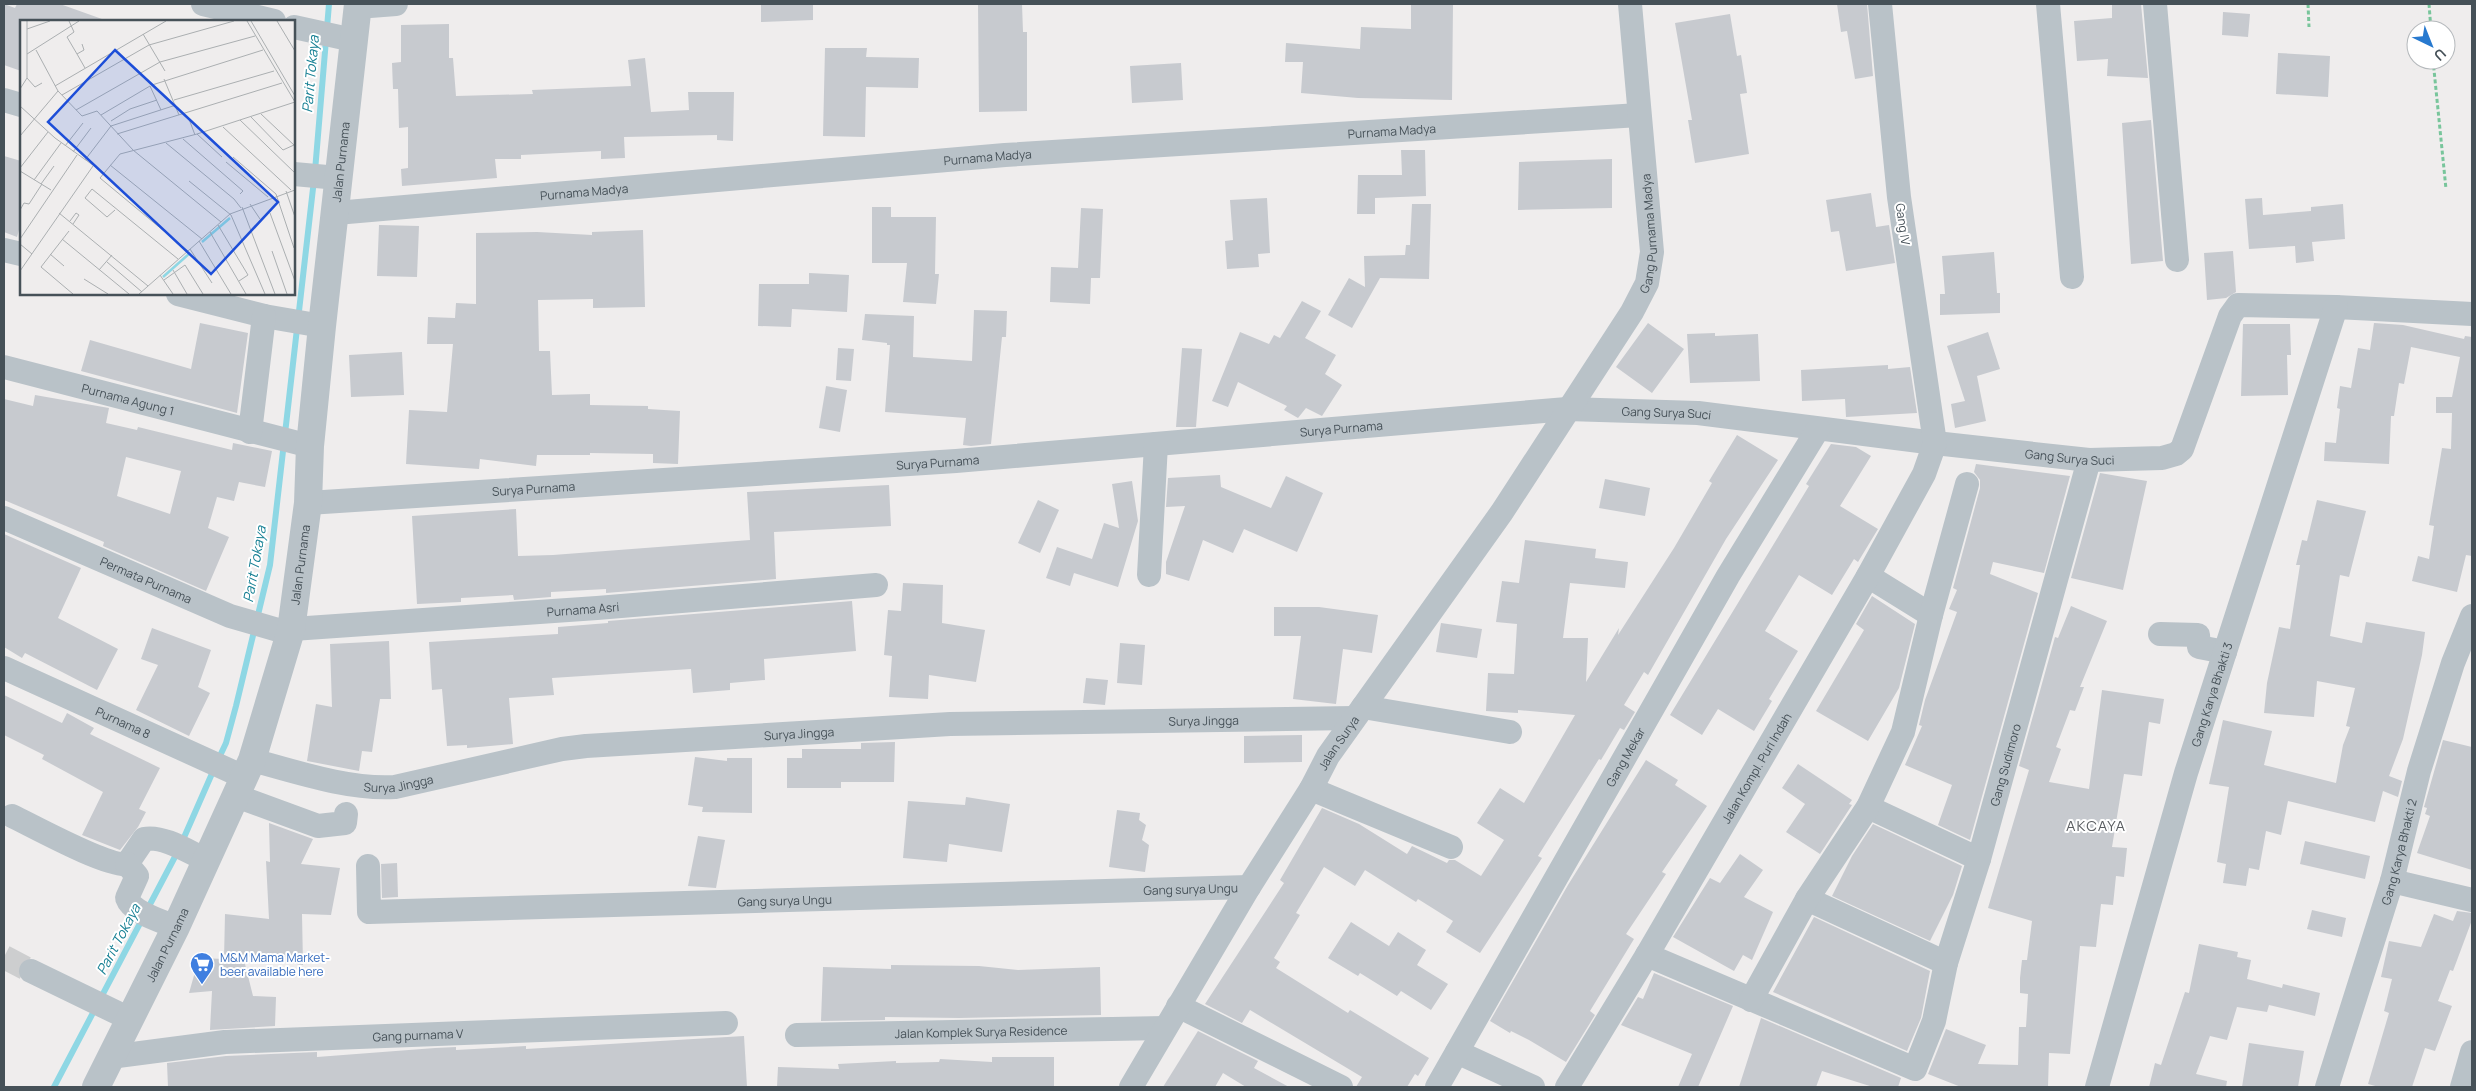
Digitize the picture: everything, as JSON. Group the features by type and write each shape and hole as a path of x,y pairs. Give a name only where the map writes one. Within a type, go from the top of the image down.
{"street":[{"path":"203,4 270,20"},
{"path":"357,5 396,4"},
{"name":"Gang Purnama Madya","path":"1567,409 1632,312 1646,283 1652,252 1630,4"},
{"name":"Gang IV","path":"1880,4 1899,197 1935,443"},
{"path":"2048,4 2072,277"},
{"path":"2155,4 2177,260"},
{"name":"Jalan Purnama","path":"96,1087 110,1057 124,1017 170,925 206,860 243,777 285,630 308,503 301,444 312,324 336,213 330,177 344,39 357,5"},
{"path":"297,28 344,39"},
{"path":"4,100 20,105"},
{"name":"Purnama Madya","path":"336,213 1005,155 1639,115"},
{"path":"295,174 330,177"},
{"path":"4,250 20,254"},
{"path":"182,295 270,317 312,324"},
{"name":"Gang Surya Suci","path":"1567,409 1698,413 1818,429 2090,460 2162,458 2179,452 2235,307 2238,305 2336,306 2472,314"},
{"name":"Gang Karya Bhakti 3","path":"2097,1087 2186,773 2336,306"},
{"path":"257,433 270,317"},
{"name":"Purnama Agung 1","path":"4,367 301,444"},
{"name":"Surya Purnama","path":"308,503 956,461 1567,409"},
{"name":"Jalan Surya","path":"1131,1087 1249,887 1311,789 1328,756 1502,512 1567,409"},
{"name":"Gang Mekar","path":"1437,1087 1728,576 1818,429"},
{"name":"Jalan Kompl. Puri Indah","path":"1566,1087 1647,955 1868,576 1924,474 1935,443"},
{"path":"1149,575 1156,444"},
{"name":"Gang Sudimoro","path":"1751,1000 1915,1068 1934,1021 1946,963 1979,859 2090,460"},
{"path":"1647,955 1751,1000 1808,899 1868,806 1907,718 1931,615 1967,484"},
{"name":"Permata Purnama","path":"4,518 230,616 285,630"},
{"path":"1868,576 1931,615"},
{"name":"Purnama Asri","path":"285,630 876,585"},
{"name":"Gang Karya Bhakti 2","path":"2326,1087 2392,881 2419,771 2454,662 2472,616"},
{"path":"2160,634 2198,635 2199,647 2225,652"},
{"name":"Purnama 8","path":"4,668 243,777"},
{"name":"Surya Jingga","path":"243,777 298,772 378,788 395,787 562,749 586,746 950,724 1358,712 1510,732"},
{"path":"243,777 318,826 344,823 346,814"},
{"path":"1311,789 1451,847"},
{"path":"1868,806 1979,859"},
{"path":"12,816 100,858 127,864 136,874 127,898 136,909 170,925"},
{"path":"127,864 144,839 148,838 159,840 206,860"},
{"name":"Gang surya Ungu","path":"368,866 369,912 1249,887"},
{"path":"2392,881 2472,900"},
{"path":"1808,899 1946,963"},
{"path":"31,971 124,1017"},
{"path":"1178,1006 1341,1087"},
{"name":"Gang purnama V","path":"110,1057 225,1042 726,1023"},
{"name":"Jalan Komplek Surya Residence","path":"797,1035 1165,1028"},
{"path":"1457,1052 1533,1087"},
{"path":"2462,1087 2472,1052"}],"path":[{"path":"2308,4 2309,27"},
{"path":"2429,4 2430,20"},
{"path":"2434,70 2446,190"}],"building":[{"path":"4,4 15,8 17,4 60,4 102,19 20,20 20,71 4,65"},
{"path":"761,4 813,4 813,20 761,22"},
{"path":"978,4 1022,4 1023,32 1027,32 1027,111 979,112"},
{"path":"1837,4 1867,4 1873,76 1855,79 1847,31 1841,32"},
{"path":"2112,4 2141,4 2148,78 2107,76 2108,59 2077,61 2074,21 2112,18"},
{"path":"1411,5 1453,5 1452,100 1358,98 1301,93 1303,62 1285,62 1286,43 1360,49 1361,27 1411,29"},
{"path":"2223,12 2250,14 2248,37 2222,35"},
{"path":"1730,14 1737,56 1741,55 1747,93 1740,94 1749,154 1695,163 1688,120 1692,120 1675,23"},
{"path":"449,24 449,58 453,58 456,96 533,94 532,90 631,86 628,60 645,58 651,112 689,110 688,92 734,92 733,141 717,140 717,135 624,137 625,158 601,159 601,151 521,155 521,159 495,159 497,178 402,186 401,169 408,168 408,127 399,128 398,89 393,89 392,63 401,62 401,25"},
{"path":"825,48 867,48 866,57 919,58 918,88 866,87 865,137 823,136"},
{"path":"2278,53 2330,56 2328,97 2276,94"},
{"path":"1181,63 1183,100 1132,103 1130,66"},
{"path":"2151,120 2163,261 2131,264 2122,123"},
{"path":"1401,150 1425,150 1426,196 1375,198 1375,214 1357,214 1358,175 1402,175"},
{"path":"4,156 20,161 20,226 17,237 4,232"},
{"path":"1612,159 1612,208 1518,210 1519,162"},
{"path":"1871,193 1876,227 1889,225 1895,263 1846,271 1839,231 1831,232 1826,200"},
{"path":"1267,198 1270,253 1258,254 1259,267 1227,269 1225,241 1233,240 1230,200"},
{"path":"2262,198 2263,215 2311,211 2311,207 2343,204 2345,239 2312,242 2314,261 2296,263 2295,246 2249,249 2245,199"},
{"path":"1412,204 1431,204 1429,279 1380,278 1352,328 1328,315 1349,278 1365,287 1364,256 1405,255 1406,245 1410,245"},
{"path":"872,207 891,207 891,217 936,217 935,274 939,274 936,304 903,302 907,263 872,263"},
{"path":"1081,208 1103,209 1100,278 1091,278 1090,304 1050,302 1051,267 1078,268"},
{"path":"379,225 419,226 417,277 377,276"},
{"path":"643,230 645,307 593,308 593,299 538,300 539,351 550,351 552,395 590,394 590,405 648,406 648,409 680,411 678,464 653,463 653,454 590,453 590,455 537,455 536,466 480,459 479,469 406,464 409,410 447,412 453,344 427,344 428,317 455,318 456,303 476,304 476,233 537,232 592,235 592,232"},
{"path":"2233,251 2236,292 2226,298 2207,300 2204,253"},
{"path":"1994,252 1997,293 2000,293 2000,313 1940,315 1940,294 1945,294 1942,256"},
{"path":"809,273 849,275 847,312 792,309 791,327 758,326 759,284 809,284"},
{"path":"1302,301 1321,311 1305,338 1336,355 1325,374 1342,385 1322,416 1306,408 1298,418 1284,410 1287,406 1238,382 1228,407 1212,401 1240,332 1269,344 1274,335 1280,338"},
{"path":"974,310 1007,311 1006,337 1002,337 991,444 971,446 963,445 966,418 885,412 890,345 862,340 865,314 914,316 913,357 972,361"},
{"path":"200,323 248,333 237,413 81,371 90,340 191,369"},
{"path":"1648,323 1684,349 1652,393 1616,367"},
{"path":"2374,323 2403,325 2464,339 2465,336 2472,337 2472,556 2466,555 2457,592 2412,581 2418,556 2429,559 2434,526 2429,525 2442,448 2451,449 2452,413 2436,413 2436,397 2452,397 2460,357 2411,347 2404,384 2399,383 2394,416 2391,416 2389,464 2324,461 2325,442 2336,443 2340,409 2337,408 2340,386 2351,388 2358,348 2370,350"},
{"path":"2243,324 2290,324 2291,355 2287,355 2288,395 2241,396"},
{"path":"1988,332 2000,369 1977,376 1986,421 1955,428 1951,404 1965,401 1947,346"},
{"path":"1715,333 1715,336 1758,334 1760,381 1690,383 1687,334"},
{"path":"838,348 854,349 851,381 836,380"},
{"path":"1182,348 1202,349 1196,427 1176,427"},
{"path":"402,352 404,395 351,397 349,355"},
{"path":"1888,365 1888,369 1910,367 1917,413 1846,417 1845,399 1802,401 1801,370"},
{"path":"826,386 847,390 840,432 819,428"},
{"path":"35,395 109,408 106,423 137,430 138,427 232,450 233,443 272,451 265,487 239,482 234,501 217,497 208,528 229,537 206,591 103,546 104,542 4,500 4,399 33,406","holes":["126,457 181,471 170,514 117,496"]},
{"path":"1737,435 1778,460 1726,539 1648,675 1644,672 1624,705 1635,712 1624,730 1620,728 1601,760 1599,759 1538,856 1542,858 1480,953 1446,932 1453,921 1418,899 1416,902 1365,870 1355,886 1324,867 1296,913 1300,915 1274,958 1280,962 1276,968 1348,1013 1350,1010 1429,1058 1418,1076 1415,1074 1407,1087 1356,1087 1362,1077 1250,1010 1242,1023 1205,1004 1284,883 1280,880 1322,808 1359,824 1407,854 1412,846 1447,863 1449,860 1455,860 1481,876 1504,840 1477,823 1500,788 1524,803 1575,715 1518,710 1518,713 1486,711 1488,673 1514,674 1517,624 1496,622 1502,581 1519,583 1525,540 1596,549 1595,558 1628,562 1625,588 1570,583 1563,638 1588,638 1586,682 1619,628 1618,635 1674,548 1712,483 1709,481"},
{"path":"1831,444 1856,447 1871,456 1840,506 1878,529 1858,562 1854,559 1832,595 1799,575 1765,631 1798,651 1769,699 1772,701 1754,731 1718,709 1702,735 1670,715 1809,486 1806,484"},
{"path":"1976,464 2070,476 2044,573 1993,562 1990,574 2038,593 1970,840 1938,825 1952,785 1905,765 1922,726 1919,725 1925,700 1957,612 1949,609 1957,590 1953,588 1980,488 1980,480 1974,472"},
{"path":"2100,473 2147,481 2123,590 2071,578"},
{"path":"1220,475 1221,487 1271,508 1286,476 1323,493 1297,552 1244,529 1233,553 1203,540 1189,581 1166,574 1166,562 1185,506 1166,507 1168,478"},
{"path":"1605,479 1650,488 1645,516 1599,508"},
{"path":"1132,481 1138,521 1118,587 1074,573 1070,586 1046,578 1057,547 1092,559 1104,523 1119,528 1112,484"},
{"path":"889,485 891,526 774,532 776,579 606,593 606,589 551,592 551,597 514,600 513,595 461,598 461,602 417,604 412,516 516,509 518,556 553,555 750,540 747,492"},
{"path":"1038,500 1059,510 1040,553 1018,543"},
{"path":"2317,500 2366,511 2349,577 2340,575 2330,636 2362,643 2366,622 2425,632 2422,655 2403,739 2389,776 2402,781 2398,797 2383,791 2375,822 2288,801 2281,835 2266,831 2259,870 2249,868 2246,886 2223,883 2226,864 2217,862 2229,787 2209,784 2223,720 2272,731 2264,765 2336,783 2343,745 2350,727 2346,726 2355,688 2317,681 2314,717 2264,713 2267,683 2279,627 2290,629 2300,565 2296,565 2302,540 2307,541"},
{"path":"4,534 81,568 58,618 118,649 97,690 25,653 22,658 4,647"},
{"path":"903,583 943,585 942,623 985,630 976,682 929,675 928,699 889,697 892,656 884,655 888,610 901,611"},
{"path":"1872,596 1915,624 1899,688 1868,741 1816,711 1864,630 1856,624"},
{"path":"852,601 856,651 764,659 765,680 730,683 730,690 693,693 691,669 552,678 554,695 509,698 513,744 467,748 467,745 447,746 442,689 432,690 429,642 558,634 558,627 608,623 608,621"},
{"path":"2071,606 2107,621 2080,687 2084,687 2075,711 2070,710 2056,747 2061,749 2049,782 2089,789 2102,690 2164,699 2160,724 2149,722 2142,776 2124,774 2112,847 2127,848 2124,877 2116,876 2113,905 2101,904 2096,947 2080,946 2070,1054 2049,1053 2048,1087 1961,1087 1928,1074 1946,1029 1986,1045 1978,1064 2018,1065 2019,1027 2026,1027 2028,994 2020,993 2020,978 2022,960 2027,960 2032,921 1988,908 2029,770 2019,766 2055,637 2058,638"},
{"path":"1274,607 1319,607 1378,615 1372,653 1343,649 1336,704 1293,699 1301,636 1274,636"},
{"path":"1441,623 1482,629 1477,658 1436,652"},
{"path":"152,628 211,650 198,687 210,693 189,736 136,710 158,665 141,659"},
{"path":"389,641 391,699 380,699 372,752 362,751 359,771 307,761 316,704 332,707 330,644"},
{"path":"1120,643 1145,645 1142,685 1117,683"},
{"path":"1086,678 1108,680 1105,705 1083,703"},
{"path":"4,695 62,723 67,713 94,728 90,734 160,768 139,809 146,812 138,827 120,850 82,835 103,792 42,759 44,755 4,735"},
{"path":"1302,735 1302,762 1244,763 1244,736"},
{"path":"2443,740 2472,747 2472,870 2417,853 2430,816 2425,814 2427,808 2424,807"},
{"path":"895,742 894,782 841,782 841,788 787,788 787,758 802,758 802,749 861,749 861,743"},
{"path":"695,757 727,761 727,758 752,758 752,813 702,812 703,807 688,805"},
{"path":"1646,760 1678,780 1675,785 1707,806 1662,872 1666,874 1626,934 1634,939 1590,1011 1595,1015 1566,1062 1529,1040 1511,1031 1510,1033 1490,1021 1568,885"},
{"path":"1798,764 1852,800 1849,804 1852,805 1820,854 1786,832 1805,804 1782,788"},
{"path":"966,797 1010,804 1002,852 949,844 947,862 903,858 908,801 965,805"},
{"path":"1117,810 1140,813 1139,820 1146,825 1142,840 1149,845 1145,872 1109,867"},
{"path":"269,823 313,839 301,864 340,868 331,915 302,914 303,965 243,956 253,996 276,997 275,1026 210,1030 212,991 189,993 199,958 224,959 225,914 269,919 266,861 270,862"},
{"path":"1873,824 1962,866 1953,895 1930,941 1832,896 1852,856"},
{"path":"698,836 725,840 716,888 688,886"},
{"path":"2305,841 2370,856 2365,879 2300,864"},
{"path":"1740,854 1763,870 1744,897 1773,912 1752,960 1743,955 1734,971 1673,937 1710,878 1720,883"},
{"path":"397,863 398,897 382,898 381,864"},
{"path":"2312,910 2346,918 2342,937 2307,929"},
{"path":"2457,911 2472,913 2472,920 2453,971 2450,970 2438,1001 2452,1006 2435,1051 2425,1048 2412,1087 2379,1087 2368,1084 2389,1013 2384,1011 2392,979 2381,977 2389,941 2421,947 2434,914 2453,921"},
{"path":"1814,917 1930,971 1921,1018 1907,1051 1773,992"},
{"path":"1351,922 1389,946 1398,932 1426,950 1417,965 1448,984 1431,1010 1401,991 1397,996 1360,973 1358,976 1328,958"},
{"path":"2199,944 2238,952 2237,957 2251,960 2247,979 2282,988 2283,984 2320,993 2315,1016 2269,1005 2267,1012 2237,1007 2227,1040 2210,1036 2196,1074 2227,1081 2226,1087 2149,1087 2155,1063 2161,1065 2185,992 2189,993"},
{"path":"891,965 979,966 1018,970 1100,967 1101,1015 959,1018 885,1017 885,1020 821,1021 823,967 891,969"},
{"path":"1654,973 1733,1006 1698,1087 1678,1087 1692,1054 1621,1025 1638,997 1643,999"},
{"path":"1761,1018 1901,1078 1898,1087 1873,1087 1822,1071 1816,1087 1739,1087"},
{"path":"1198,1031 1258,1061 1254,1068 1289,1087 1246,1087 1223,1073 1215,1087 1163,1087"},
{"path":"744,1036 747,1087 168,1087 167,1063 226,1056 317,1052 317,1057 456,1047 456,1050 526,1046 526,1049"},
{"path":"2249,1043 2304,1051 2298,1087 2242,1087"},
{"path":"992,1057 1054,1057 1054,1087 777,1087 778,1067 839,1069 838,1064 896,1061 896,1063 939,1062 940,1059 992,1062"}],"waterway":[{"name":"Parit Tokaya","path":"218,760 226,743 236,706 270,565 315,171 329,4"},
{"name":"Parit Tokaya","path":"182,842 214,769"},
{"name":"Parit Tokaya","path":"54,1087 178,851"}],"tunnel":[{"path":"4,957 31,971"}],"place":[{"name":"M&M Mama Market- beer available here","path":"202,985"}],"district":[{"name":"AKCAYA","path":"2096,825"}]}
